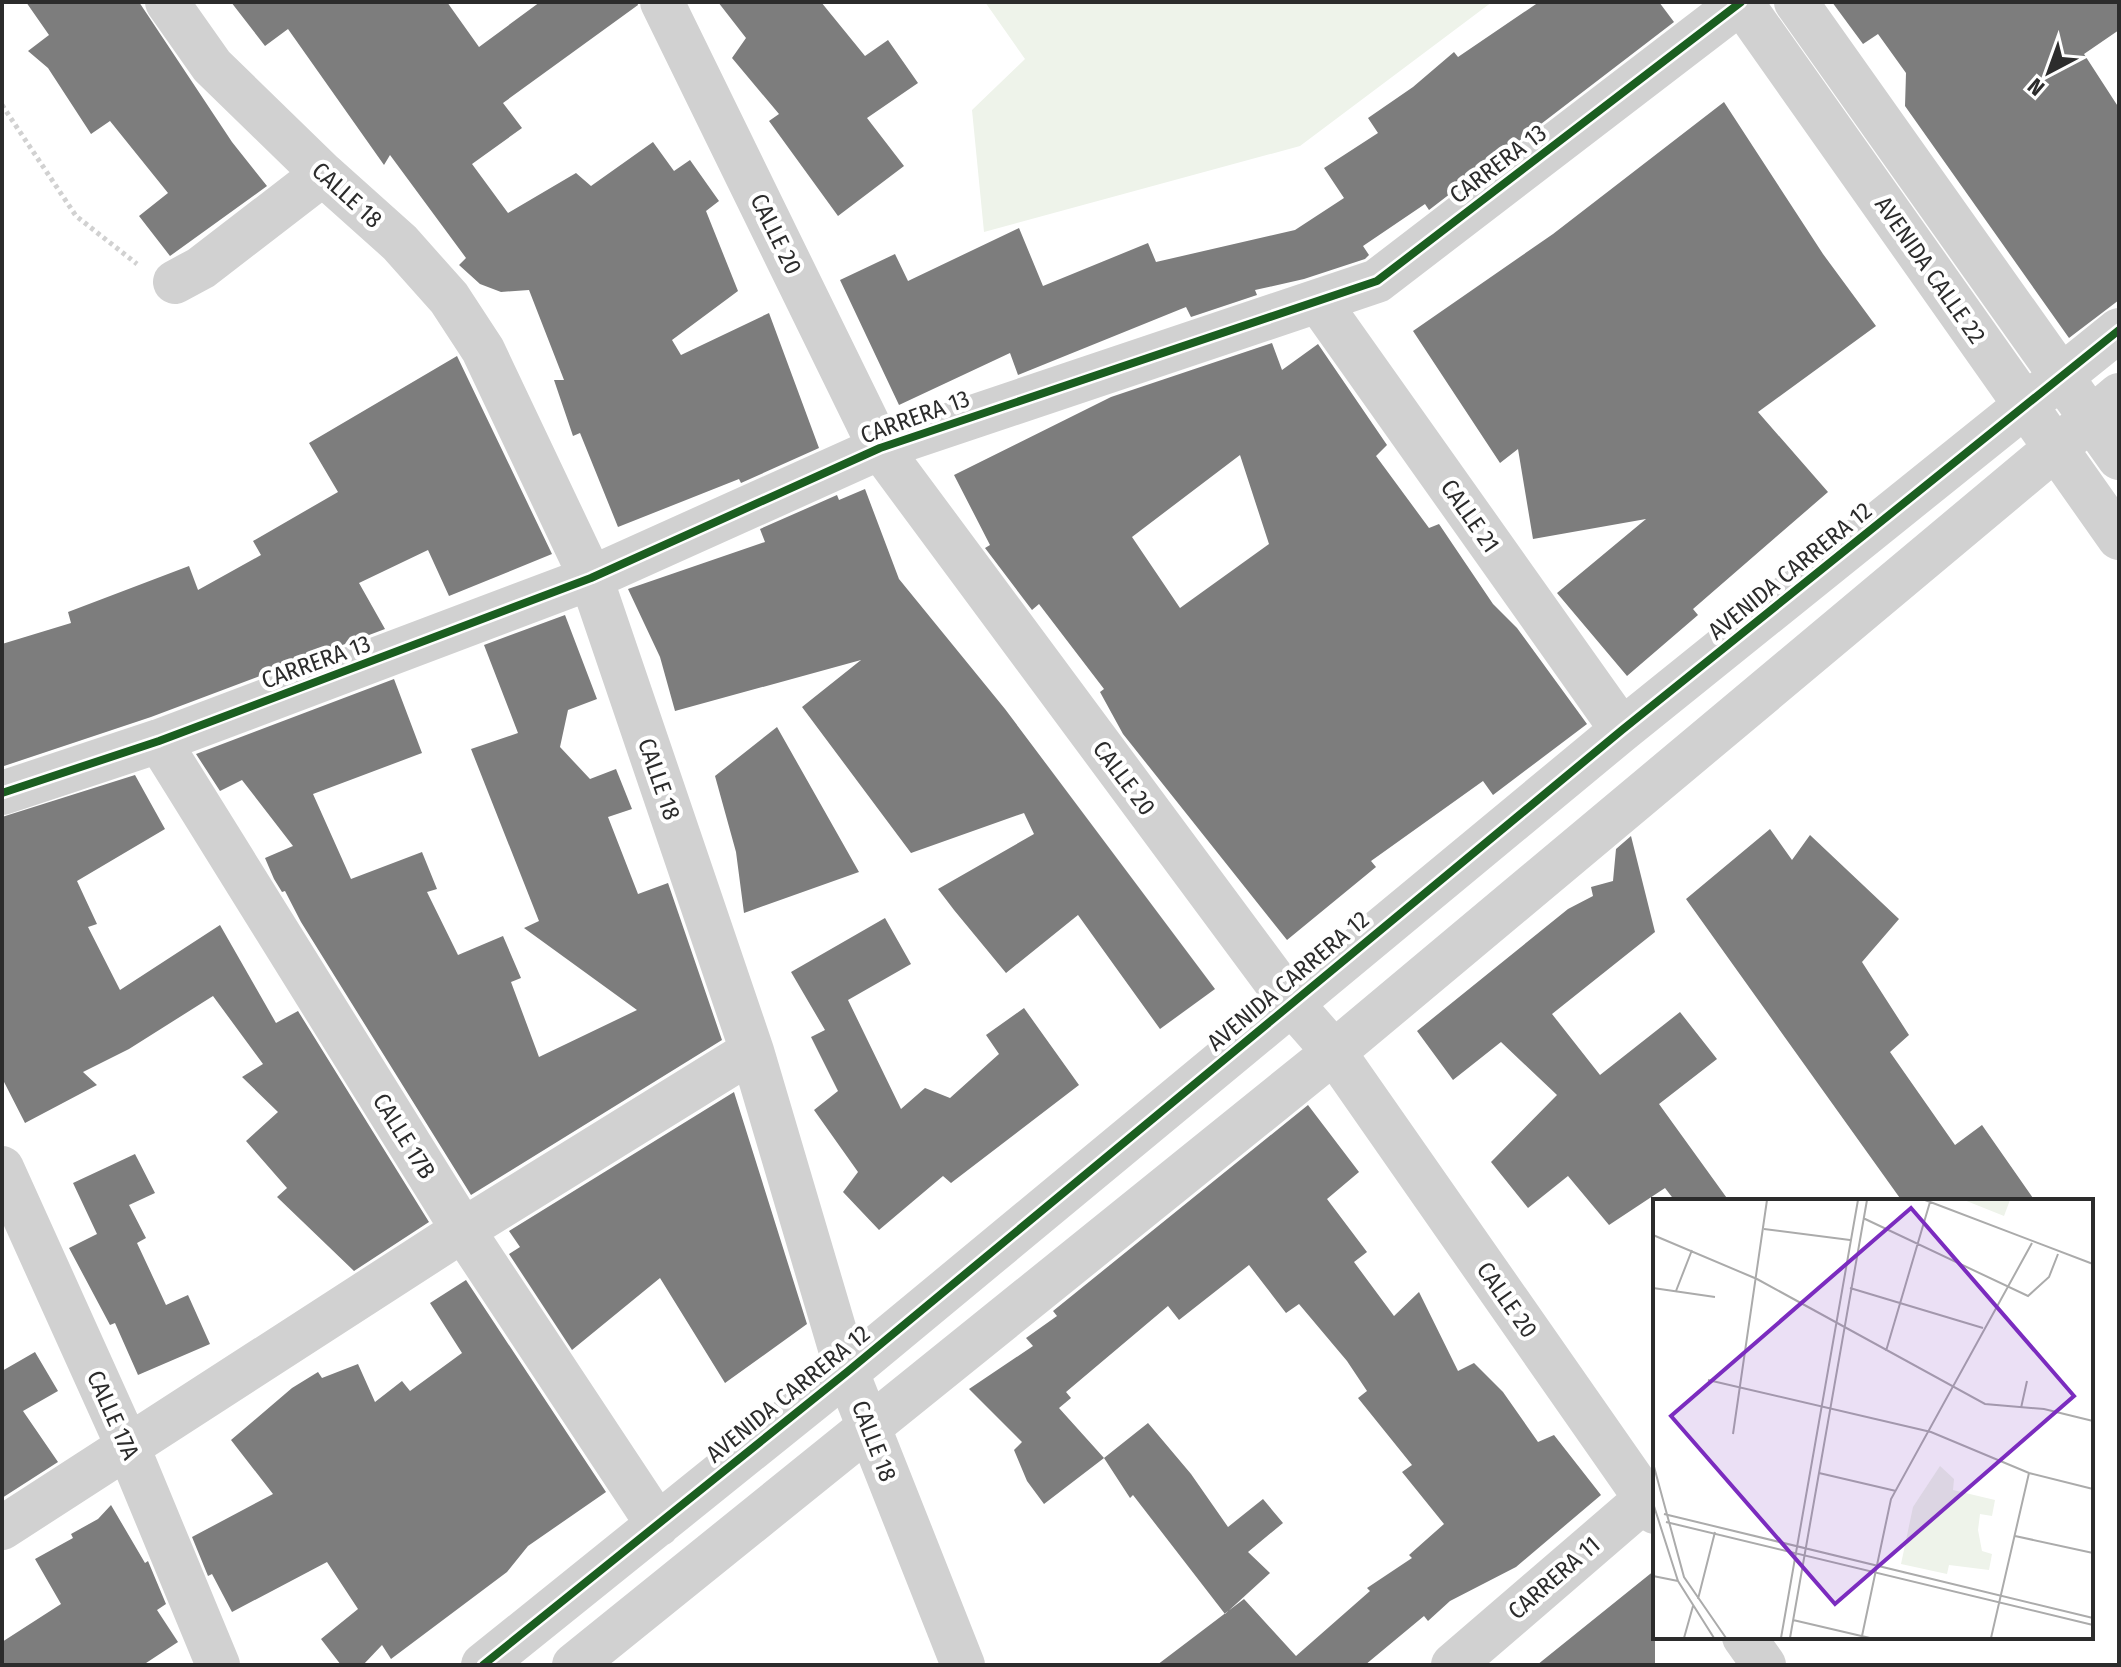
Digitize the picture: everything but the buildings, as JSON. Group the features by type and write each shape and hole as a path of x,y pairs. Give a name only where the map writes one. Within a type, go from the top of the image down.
{"street":[{"name":"CALLE 18","path":"167,2 212,66 323,174 400,243 449,298 483,350 591,578 752,1051 847,1372 963,1665"},
{"name":"CALLE 20","path":"662,2 880,448 1292,1004 1334,1052 1652,1500"},
{"name":"CARRERA 13","path":"2,793 159,741 591,578 880,448 1377,281 1741,2"},
{"name":"AVENIDA CALLE 22","path":"1741,2 2119,538"},
{"name":"AVENIDA CALLE 22","path":"1796,2 2062,376 2105,406 2119,458"},
{"path":"175,282 201,268 323,174"},
{"name":"CALLE 21","path":"1318,301 1622,730"},
{"name":"AVENIDA CARRERA 12","path":"483,1665 847,1372 1622,730 2119,330"},
{"path":"574,1665 1334,1052 2105,406"},
{"name":"CALLE 17B","path":"159,741 463,1230 658,1525"},
{"path":"2,1528 463,1230 752,1051"},
{"name":"CALLE 17A","path":"2,1168 127,1445 218,1665"},
{"name":"CARRERA 11","path":"1453,1665 1652,1500"},
{"path":"1745,1639 1764,1665"}],"path":[{"path":"2,105 76,216 146,271 175,282"}],"shaded area":[{"path":"985,2 1492,2 1300,146 984,232 972,110 1025,59"}],"cycle path":[{"path":"2,793 159,741 591,578 880,448 1377,281 1741,2"},
{"path":"483,1665 847,1372 1622,730 2119,330"}]}
